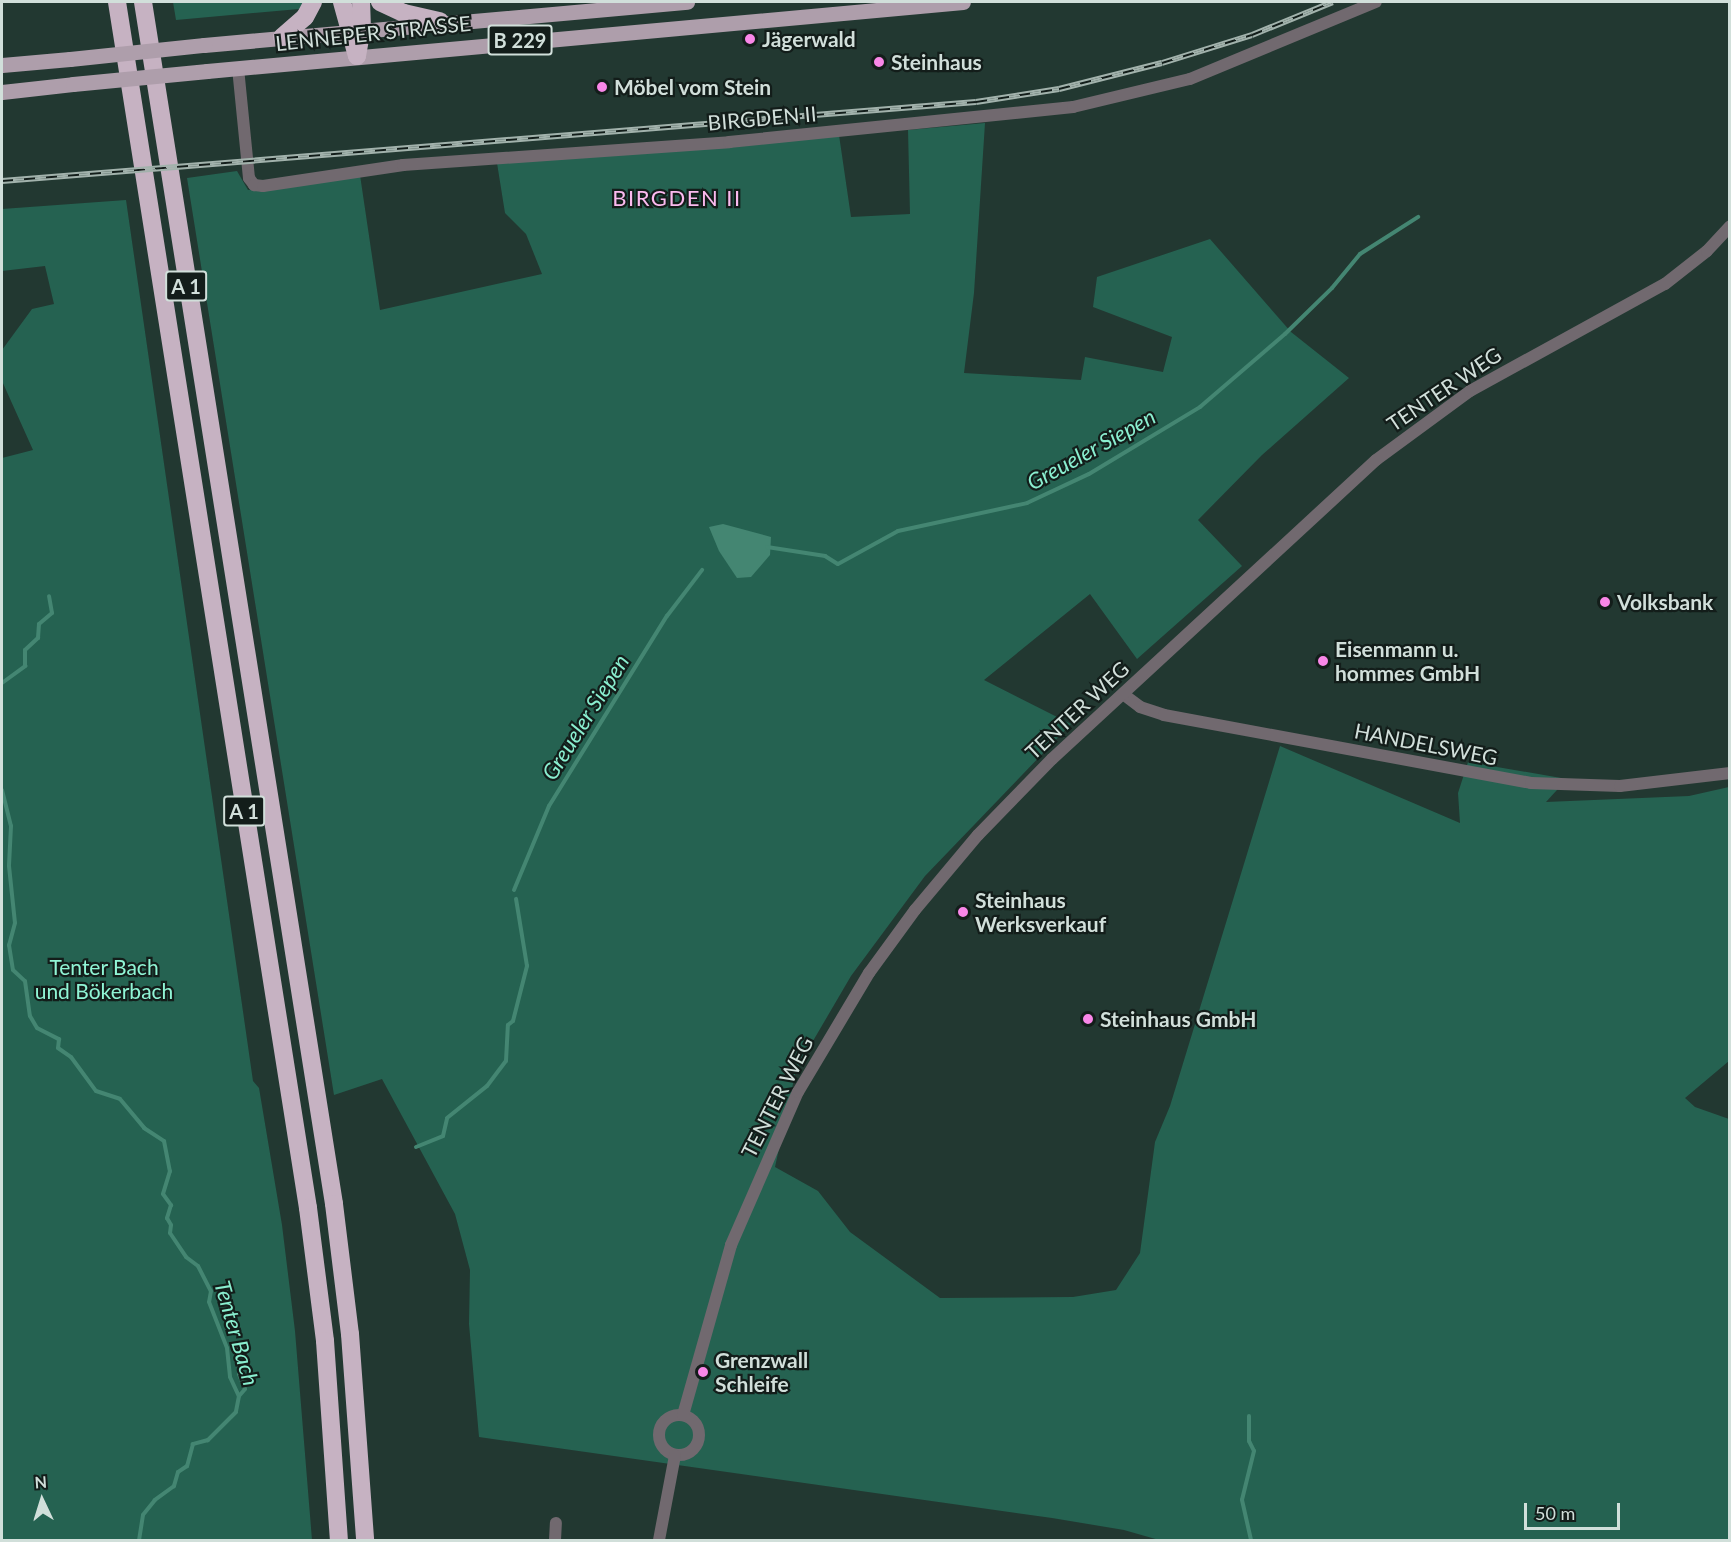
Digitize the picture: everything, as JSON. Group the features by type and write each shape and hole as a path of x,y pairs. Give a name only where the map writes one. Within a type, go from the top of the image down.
{"highway":[{"name":"A 1","path":"117,2 308,1208 325,1341 339,1540"},
{"name":"A 1","path":"143,2 334,1204 350,1334 365,1540"},
{"path":"282,37 305,17 313,2"},
{"path":"342,2 355,30"},
{"path":"357,56 355,30 361,2"},
{"path":"380,2 404,13 440,21"}],"main road":[{"name":"LENNEPER STRASSE","path":"2,65 440,21 687,2"},
{"name":"LENNEPER STRASSE","path":"2,92 357,56 963,2"}],"street":[{"name":"BIRGDEN II","path":"238,68 249,180 254,185 263,186 403,165 729,142 1072,107 1190,79 1376,2"},
{"name":"TENTER WEG","path":"683,1415 719,1281 743,1211 798,1092 852,999 915,909 978,835 1123,694 1409,434 1520,361 1665,284 1707,251 1730,226"},
{"name":"HANDELSWEG","path":"1123,694 1140,707 1164,715 1531,783 1620,786 1730,773"},
{"path":"683,1415 695,1422 699,1436 694,1449 675,1455 663,1448 658,1434 669,1417 683,1415"},
{"path":"660,1540 675,1455"},
{"path":"555,1540 556,1523"}],"green space":[{"path":"173,2 304,2 299,9 176,20"},
{"path":"985,123 974,293 964,373 1081,380 1085,357 1163,372 1172,337 1093,307 1097,277 1210,239 1291,332 1349,378 1262,455 1198,520 1242,566 1137,659 1090,594 984,680 1071,724 925,876 851,976 796,1070 775,1167 818,1191 850,1232 940,1298 1073,1297 1116,1290 1140,1253 1155,1142 1170,1106 1280,746 1460,823 1458,793 1468,762 1567,779 1546,802 1689,796 1729,787 1729,1061 1685,1098 1695,1107 1729,1119 1729,1540 1159,1540 1124,1530 1052,1518 479,1437 469,1324 470,1270 455,1214 382,1079 334,1095 187,178 237,171 248,190 360,175 380,310 542,274 526,234 505,213 497,163 839,135 851,217 910,214 908,130"},
{"name":"Tenter Bach und Bökerbach","path":"126,200 253,1081 259,1088 282,1225 295,1331 312,1540 2,1540 2,458 33,450 2,381 2,350 32,309 54,304 45,266 2,271 2,209"}],"shaded area":[{"path":"723,524 771,537 770,555 751,577 737,578 719,551 709,527"}],"waterway":[{"name":"Greueler Siepen","path":"767,547 825,556 838,564 898,531 1027,503 1089,474 1200,407 1285,334 1332,288 1360,254 1418,217"},
{"name":"Greueler Siepen","path":"514,890 549,806 667,616 702,570"},
{"name":"Tenter Bach","path":"2,683 25,666 25,650 38,638 39,624 52,613 49,596"},
{"name":"Tenter Bach","path":"2,790 11,826 9,866 15,923 9,945 13,970 25,981 30,1016 37,1028 59,1039 58,1048 71,1057 96,1091 120,1099 144,1128 164,1141 170,1171 163,1194 171,1205 167,1218 171,1225 170,1233 186,1257 198,1266 211,1291 209,1302 227,1348 230,1377 239,1396 236,1412 208,1440 193,1444 187,1466 178,1472 174,1486 155,1500 143,1515 139,1540"},
{"name":"Greueler Siepen","path":"416,1147 443,1136 447,1118 487,1086 506,1061 508,1025 513,1021 527,966 516,899"},
{"name":"Greueler Siepen","path":"239,1374 245,1389 239,1396"},
{"path":"1249,1416 1249,1441 1254,1451 1242,1500 1251,1540"}],"railway":[{"path":"2,181 976,102 1059,89 1162,63 1252,35 1333,2"}],"place":[{"name":"Jägerwald","path":"750,39"},
{"name":"Steinhaus","path":"879,62"},
{"name":"Möbel vom Stein","path":"602,87"},
{"name":"Volksbank","path":"1605,602"},
{"name":"Eisenmann u. hommes GmbH","path":"1323,661"},
{"name":"Steinhaus Werksverkauf","path":"963,912"},
{"name":"Steinhaus GmbH","path":"1088,1019"},
{"name":"Grenzwall Schleife","path":"703,1372"}],"district":[{"name":"BIRGDEN II","path":"677,198"}]}
